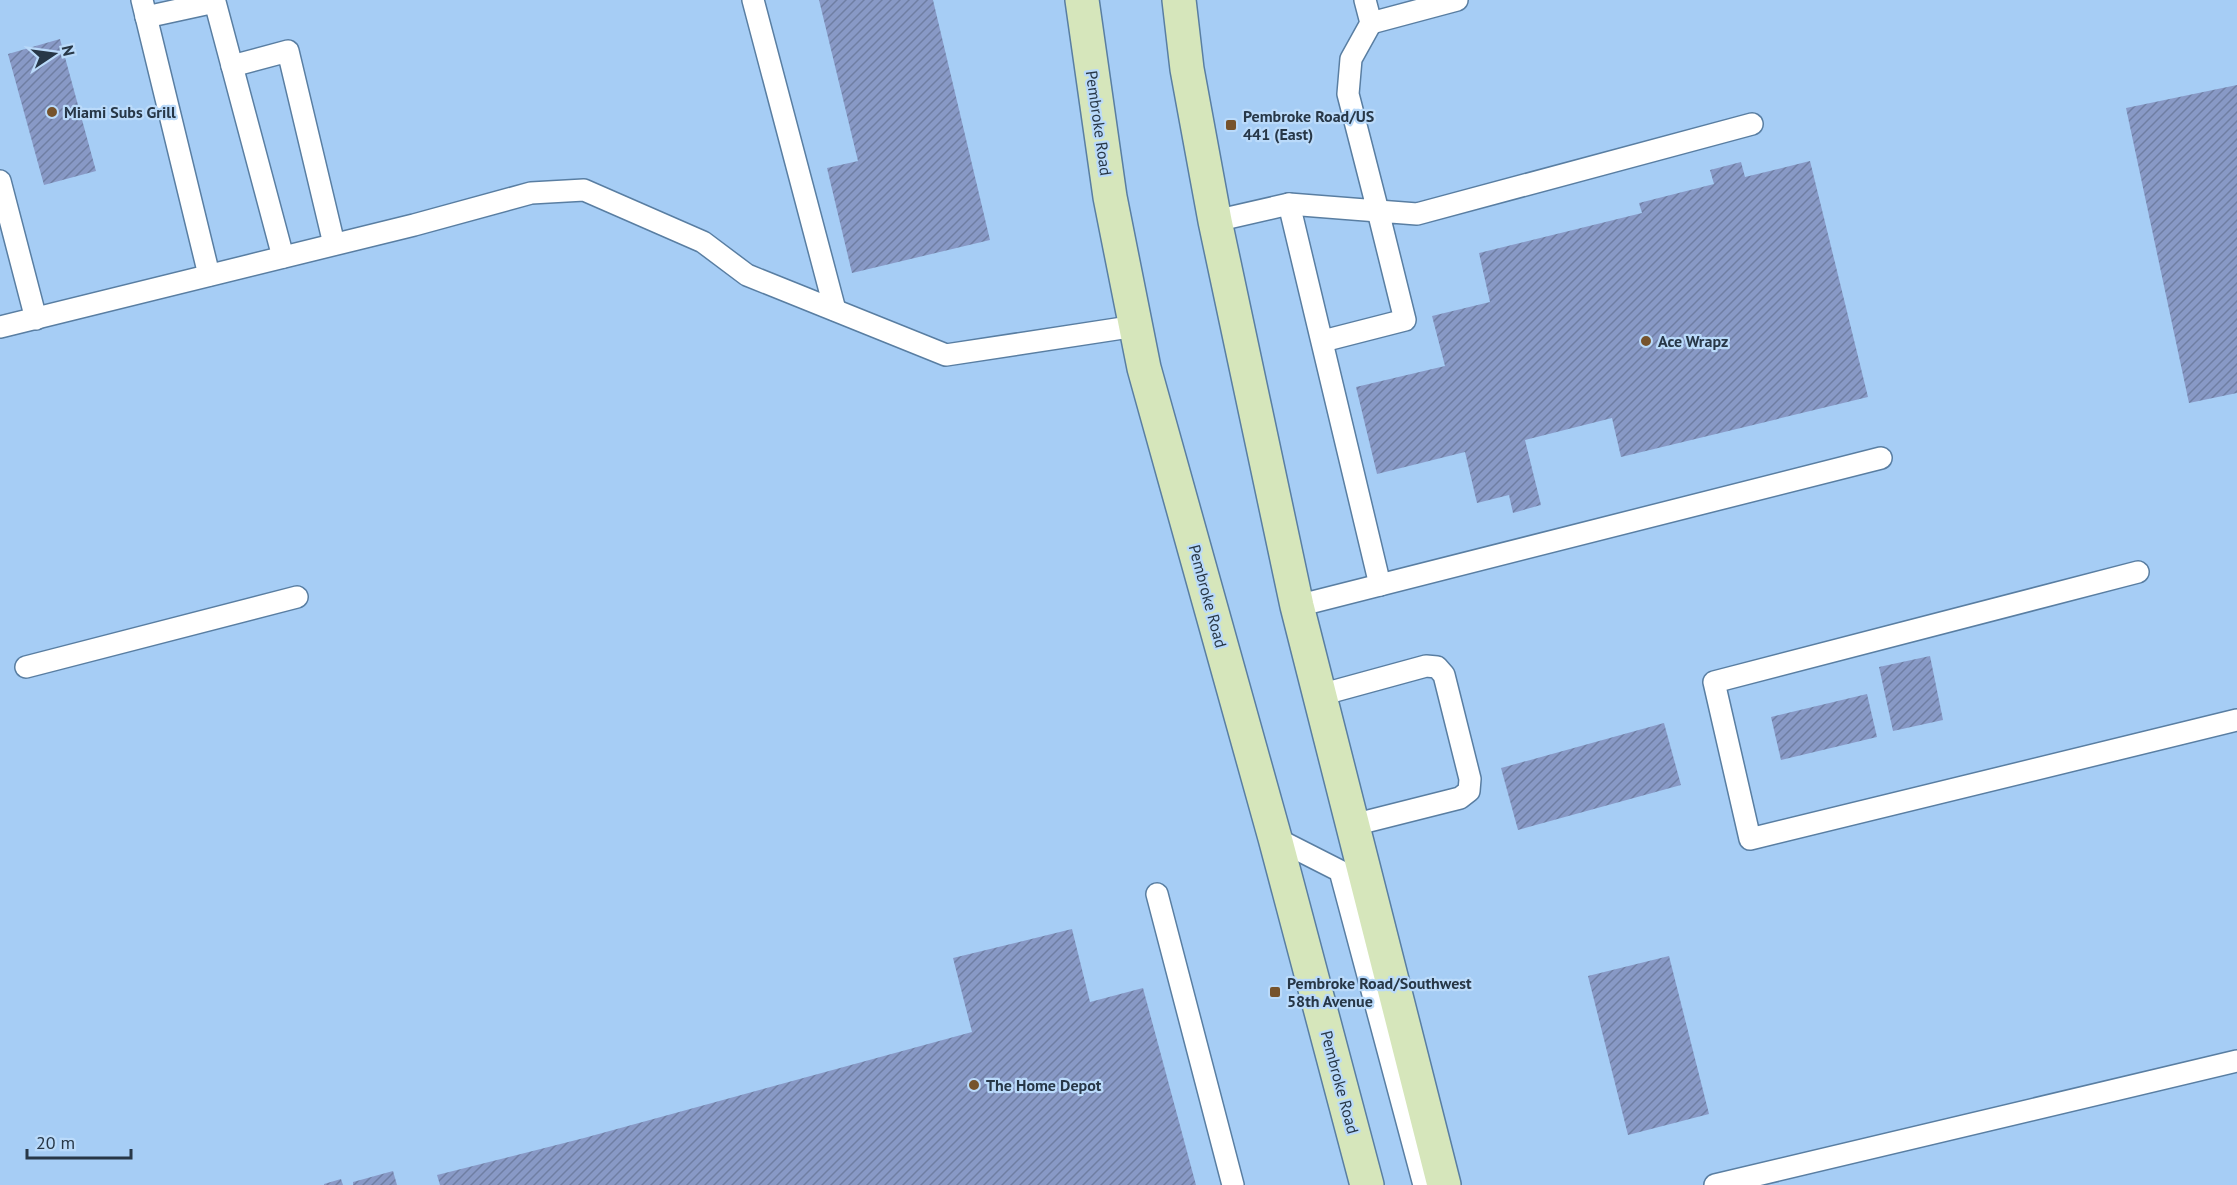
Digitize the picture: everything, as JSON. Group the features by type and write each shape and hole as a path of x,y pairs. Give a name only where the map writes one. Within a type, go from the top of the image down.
{"main road":[{"name":"Pembroke Road","path":"1082,0 1110,197 1144,368 1275,838 1367,1185"},
{"path":"1179,0 1187,69 1215,221 1297,606 1444,1185"}],"lane":[{"path":"753,0 835,310"},
{"path":"1323,341 1405,320 1348,94 1351,59 1371,23 1365,0"},
{"path":"1371,23 1457,0"},
{"path":"209,274 144,8 215,2 283,256"},
{"path":"232,66 288,51 334,244"},
{"path":"1215,221 1289,204 1417,214 1752,124"},
{"path":"0,181 36,319"},
{"path":"0,327 531,193 584,190 703,242 747,274 946,355 1137,326"},
{"path":"1289,204 1380,585"},
{"path":"1297,606 1881,458"},
{"path":"2138,572 1714,682 1750,839 2237,720"},
{"path":"26,667 297,597"},
{"path":"1320,695 1426,666 1437,666 1444,675 1470,779 1469,791 1460,798 1353,825"},
{"path":"1275,838 1340,872 1424,1185"},
{"path":"1157,894 1233,1185"},
{"path":"1715,1185 2237,1061"}],"building":[{"path":"819,0 933,0 990,240 852,273 827,168 858,161"},
{"name":"Miami Subs Grill","path":"60,39 96,171 44,185 8,54"},
{"path":"2237,85 2237,393 2189,403 2126,108"},
{"name":"Ace Wrapz","path":"1810,161 1868,397 1621,457 1612,418 1525,440 1541,505 1513,513 1509,495 1477,503 1465,452 1377,474 1356,387 1445,366 1432,316 1490,302 1479,253 1642,213 1639,203 1714,184 1710,170 1741,162 1745,177"},
{"path":"1930,656 1943,720 1893,731 1879,667"},
{"path":"1867,694 1877,737 1781,760 1771,717"},
{"path":"1664,723 1681,785 1518,830 1501,768"},
{"name":"The Home Depot","path":"1072,929 1090,1002 1143,988 1196,1185 440,1185 437,1175 584,1138 972,1032 953,958"},
{"path":"1669,956 1709,1114 1628,1135 1588,976"},
{"path":"393,1171 397,1185 353,1185 353,1182"},
{"path":"341,1179 343,1185 324,1185 324,1184"}],"place":[{"name":"Miami Subs Grill","path":"52,112"},
{"name":"Pembroke Road/US 441 (East)","path":"1231,125"},
{"name":"Ace Wrapz","path":"1646,341"},
{"name":"Pembroke Road/Southwest 58th Avenue","path":"1275,992"},
{"name":"The Home Depot","path":"974,1085"}]}
